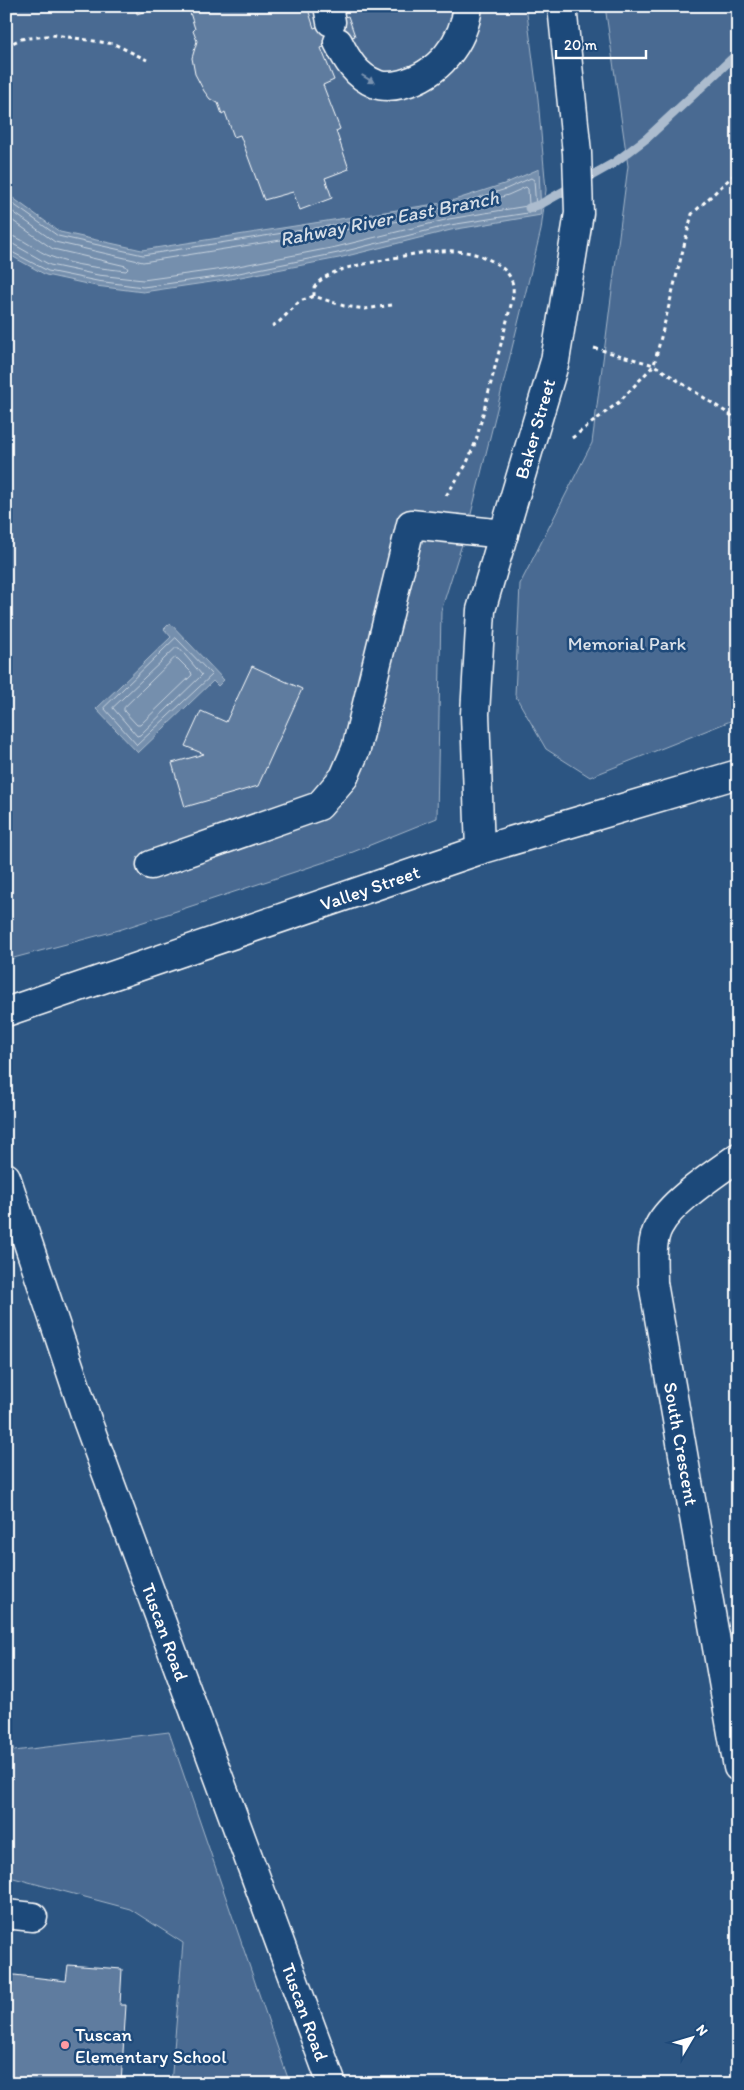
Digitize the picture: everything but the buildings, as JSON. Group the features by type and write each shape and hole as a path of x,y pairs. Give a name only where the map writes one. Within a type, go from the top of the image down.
{"street":[{"path":"332,24 350,66 363,78 378,85 395,86 412,81 432,71 450,52 461,33 468,6"},
{"name":"Baker Street","path":"480,850 475,714 481,610 555,361 579,213 577,153 562,6"},
{"path":"151,865 319,806 344,777 356,749 411,524 504,534"},
{"name":"Valley Street","path":"6,1012 480,850 738,774"},
{"name":"South Crescent","path":"738,1157 678,1203 658,1226 653,1249 653,1275 738,1767"},
{"name":"Tuscan Road","path":"6,1177 88,1423 332,2084"},
{"path":"6,1914 34,1918"}],"path":[{"path":"6,46 21,39 55,34 114,44 147,60"},
{"path":"572,438 619,402 654,365 692,214 738,171"},
{"path":"314,296 314,288 321,280 343,270 411,254 445,250 484,256 504,269 513,282 512,300 476,441 466,465 437,510 411,524"},
{"path":"272,326 278,323 300,301 314,296 344,306 365,309 392,305"},
{"path":"594,348 654,365 732,416 738,424"}],"green space":[{"path":"6,6 526,6 538,99 546,190 541,230 469,522 441,611 437,818 343,856 119,930 6,960"},
{"name":"Memorial Park","path":"605,6 738,6 738,718 590,777 546,749 515,695 520,584 592,443 605,345 628,166"},
{"path":"6,1724 14,1751 169,1732 290,2084 171,2084 183,1943 130,1909 6,1876"}],"water":[{"path":"539,169 541,215 451,230 339,258 225,280 143,292 96,286 46,275 6,253 6,193 60,232 142,250 448,202 504,184"},
{"path":"170,623 224,680 218,686 213,681 138,753 96,709 171,637 164,629"}],"waterway":[{"name":"Rahway River East Branch","path":"529,208 541,204 614,163 647,138 738,53"}],"place":[{"name":"Tuscan Elementary School","path":"65,2045"}]}
